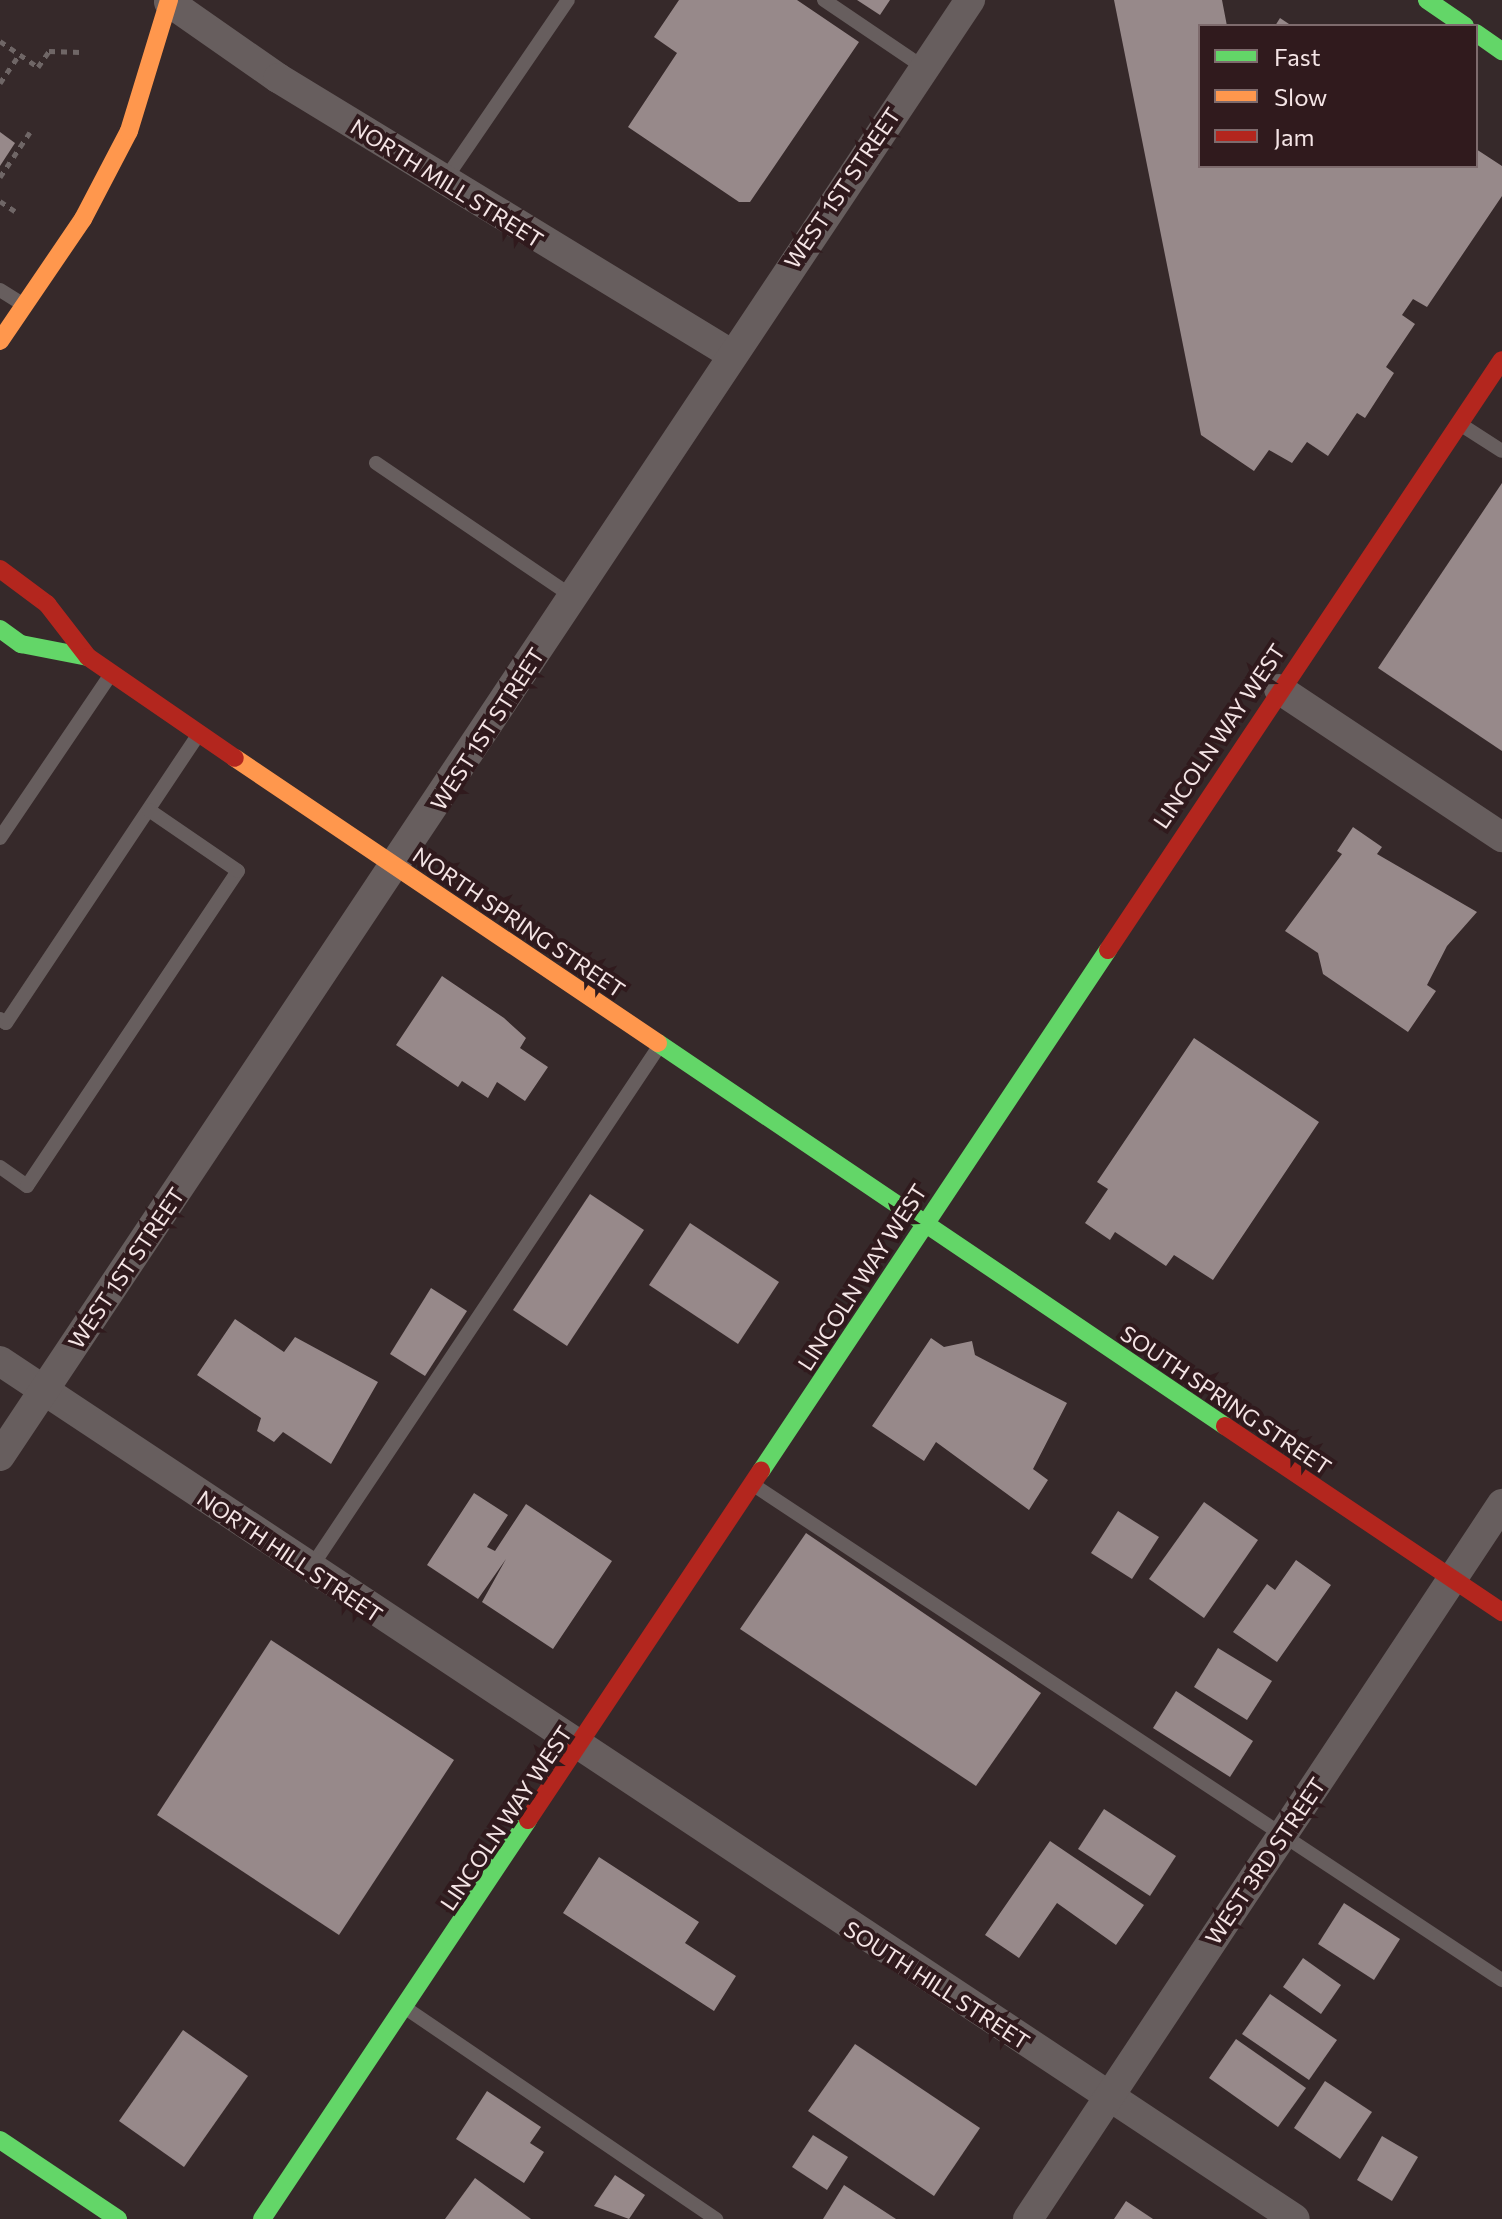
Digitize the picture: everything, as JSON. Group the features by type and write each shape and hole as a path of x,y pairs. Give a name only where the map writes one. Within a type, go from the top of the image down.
{"street":[{"name":"WEST 1ST STREET","path":"0,1456 396,868 731,354 970,0"},
{"path":"1427,0 1462,24"},
{"name":"NORTH MILL STREET","path":"168,1 443,181 731,354"},
{"path":"0,359 1,340 25,306 129,131 168,1"},
{"path":"1478,34 1502,51"},
{"name":"LINCOLN WAY WEST","path":"262,2219 580,1751 1279,689 1502,360"},
{"name":"NORTH SPRING STREET","path":"0,569 47,604 88,657 111,674 923,1227"},
{"name":"NORTH SPRING STREET","path":"0,629 21,644 88,657"},
{"path":"1279,689 1502,837"},
{"name":"SOUTH SPRING STREET","path":"923,1227 1502,1612"},
{"name":"NORTH HILL STREET","path":"0,1361 580,1751"},
{"name":"WEST 3RD STREET","path":"1028,2219 1502,1504"},
{"name":"SOUTH HILL STREET","path":"580,1751 1295,2219"},
{"path":"0,2140 118,2219"}],"lane":[{"path":"443,181 568,0"},
{"path":"824,0 923,67"},
{"path":"0,290 25,306"},
{"path":"1460,423 1502,451"},
{"path":"376,463 573,597"},
{"path":"0,838 111,674"},
{"path":"2,1025 199,734"},
{"path":"0,1167 27,1186 238,871 149,810"},
{"path":"310,1570 659,1047"},
{"path":"755,1485 1502,1980"},
{"path":"406,2009 716,2219"}],"path":[{"path":"0,41 38,67 49,51 81,52"},
{"path":"0,83 19,55"},
{"path":"0,177 30,132"},
{"path":"0,201 15,211"}],"building":[{"path":"679,0 797,0 859,42 750,202 739,202 628,127 677,53 654,37"},
{"path":"857,0 890,0 880,15"},
{"path":"1114,0 1222,0 1227,24 1198,24 1198,168 1478,168 1478,150 1502,166 1502,196 1427,307 1413,299 1402,315 1415,324 1386,367 1394,373 1365,418 1357,413 1328,456 1307,442 1292,463 1269,450 1254,471 1201,435"},
{"path":"0,132 15,143 0,166"},
{"path":"1502,483 1502,751 1378,668"},
{"path":"1353,827 1382,847 1377,854 1477,912 1447,946 1427,985 1436,991 1408,1032 1323,974 1318,953 1285,931 1342,854 1337,851"},
{"path":"442,976 504,1018 526,1038 520,1048 548,1067 525,1101 497,1082 488,1098 462,1081 458,1087 396,1045"},
{"path":"1194,1038 1319,1122 1213,1280 1174,1255 1166,1266 1115,1232 1110,1240 1085,1223 1108,1189 1097,1182"},
{"path":"590,1194 644,1230 567,1346 513,1310"},
{"path":"690,1223 779,1282 738,1344 649,1285"},
{"path":"431,1288 467,1311 425,1376 390,1354"},
{"path":"235,1319 284,1352 295,1337 378,1382 331,1464 283,1432 274,1442 257,1431 261,1418 197,1375"},
{"path":"931,1338 944,1347 972,1341 975,1355 1067,1403 1033,1469 1048,1480 1029,1510 936,1442 924,1461 872,1426"},
{"path":"474,1493 508,1515 487,1547 495,1551 526,1504 612,1561 553,1649 482,1602 506,1559 478,1599 427,1565"},
{"path":"1204,1502 1258,1540 1204,1618 1149,1579"},
{"path":"1118,1511 1159,1537 1132,1579 1091,1553"},
{"path":"806,1533 1041,1693 976,1786 740,1629"},
{"path":"1296,1560 1331,1585 1277,1662 1233,1632 1267,1584 1275,1590"},
{"path":"271,1640 454,1760 339,1935 157,1815"},
{"path":"1218,1648 1272,1681 1247,1720 1194,1687"},
{"path":"1176,1691 1253,1741 1230,1777 1153,1728"},
{"path":"1104,1809 1176,1856 1150,1896 1078,1849"},
{"path":"1050,1841 1144,1905 1116,1945 1057,1903 1019,1958 985,1935"},
{"path":"599,1857 699,1922 685,1943 736,1976 714,2011 563,1913"},
{"path":"1344,1903 1400,1939 1374,1980 1318,1944"},
{"path":"1303,1958 1341,1985 1321,2014 1283,1987"},
{"path":"1270,1994 1337,2040 1309,2080 1242,2034"},
{"path":"183,2030 248,2076 184,2167 119,2121"},
{"path":"1236,2039 1306,2088 1278,2127 1209,2078"},
{"path":"855,2044 980,2128 934,2196 808,2111"},
{"path":"1325,2081 1372,2112 1340,2159 1294,2128"},
{"path":"487,2091 541,2127 530,2143 544,2152 524,2183 456,2139"},
{"path":"813,2135 848,2157 827,2190 792,2167"},
{"path":"1382,2136 1418,2157 1392,2201 1357,2180"},
{"path":"615,2175 645,2195 629,2219 594,2206"},
{"path":"475,2178 531,2219 445,2219"},
{"path":"844,2185 896,2219 823,2219"},
{"path":"1126,2201 1153,2219 1114,2219"}],"traffic: fast":[{"path":"1427,0 1462,24"},
{"path":"1478,34 1502,51"},
{"path":"0,629 21,644 88,657"},
{"path":"761,1471 1108,950"},
{"path":"658,1043 1225,1426"},
{"path":"262,2219 528,1820"},
{"path":"0,2140 118,2219"}],"traffic: slow":[{"path":"0,341 83,219 129,131 169,0"},
{"path":"235,758 658,1043"}],"traffic: jam":[{"path":"1108,950 1502,360"},
{"path":"0,569 47,604 88,657 235,758"},
{"path":"1225,1426 1502,1612"},
{"path":"528,1820 761,1471"}]}
